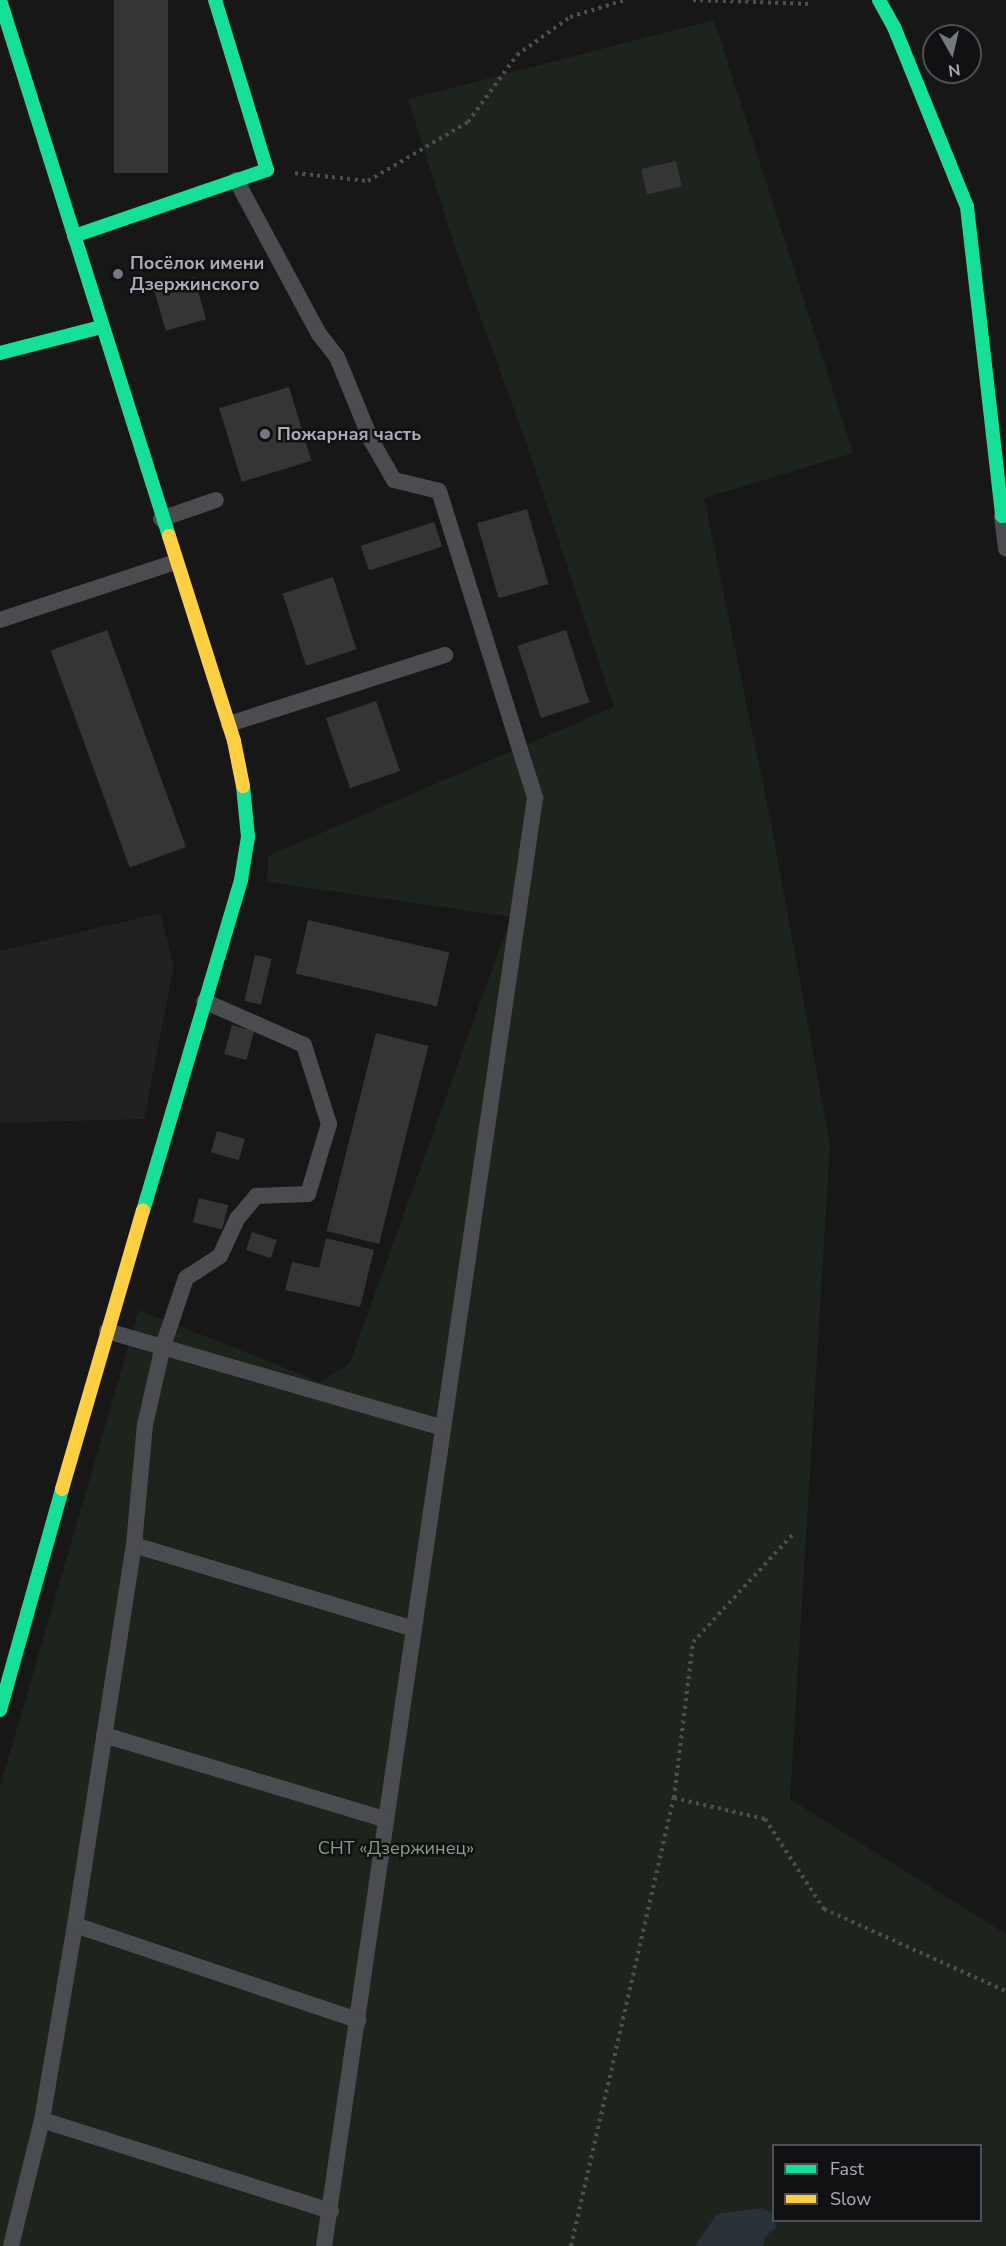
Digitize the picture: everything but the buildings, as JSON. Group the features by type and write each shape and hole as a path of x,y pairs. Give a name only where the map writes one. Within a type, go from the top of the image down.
{"street":[{"path":"0,0 161,519 229,724 243,785 248,837 245,864 107,1331 0,1710"},
{"path":"74,236 267,170 215,0"},
{"path":"879,0 894,27 967,207 1004,515"},
{"path":"0,353 101,327"}],"lane":[{"path":"236,180 319,334 337,357 371,440 394,480 439,491 535,798 331,2211 324,2246"},
{"path":"161,519 216,500"},
{"path":"1004,515 1006,549"},
{"path":"0,620 175,562"},
{"path":"229,724 445,655"},
{"path":"11,2246 42,2120 75,1925 134,1545 145,1425 163,1346 186,1278 220,1256 237,1219 256,1196 308,1194 329,1124 304,1045 204,1001"},
{"path":"107,1331 443,1428"},
{"path":"134,1545 414,1629"},
{"path":"104,1735 387,1820"},
{"path":"75,1925 358,2020"},
{"path":"42,2120 331,2211"}],"path":[{"path":"267,170 368,181 468,122 517,55 570,17 625,0"},
{"path":"693,0 812,4"},
{"path":"571,2246 674,1798 693,1642 792,1535"},
{"path":"674,1798 765,1819 824,1910 1006,1991"}],"shaded area":[{"path":"160,913 174,966 144,1119 0,1123 0,951"},
{"path":"763,2208 772,2213 772,2222 775,2222 776,2227 765,2237 763,2246 695,2246 717,2214"}],"green space":[{"name":"СНТ «Дзержинец»","path":"714,20 853,453 704,498 771,823 830,1145 790,1799 1006,1934 1006,2246 0,2246 0,1787 139,1310 320,1382 350,1363 511,917 267,882 268,856 614,707 527,445 456,250 408,99"}],"traffic: fast":[{"path":"0,0 169,536"},
{"path":"74,236 267,170 215,0"},
{"path":"879,0 894,27 967,207 1002,516 1006,515"},
{"path":"0,353 101,327"},
{"path":"143,1211 241,880 248,837 243,786"},
{"path":"0,1710 62,1489"}],"traffic: slow":[{"path":"169,536 234,741 243,786"},
{"path":"62,1489 143,1211"}],"place":[{"name":"Посёлок имени Дзержинского","path":"118,274"},
{"name":"Пожарная часть","path":"265,434"}]}
